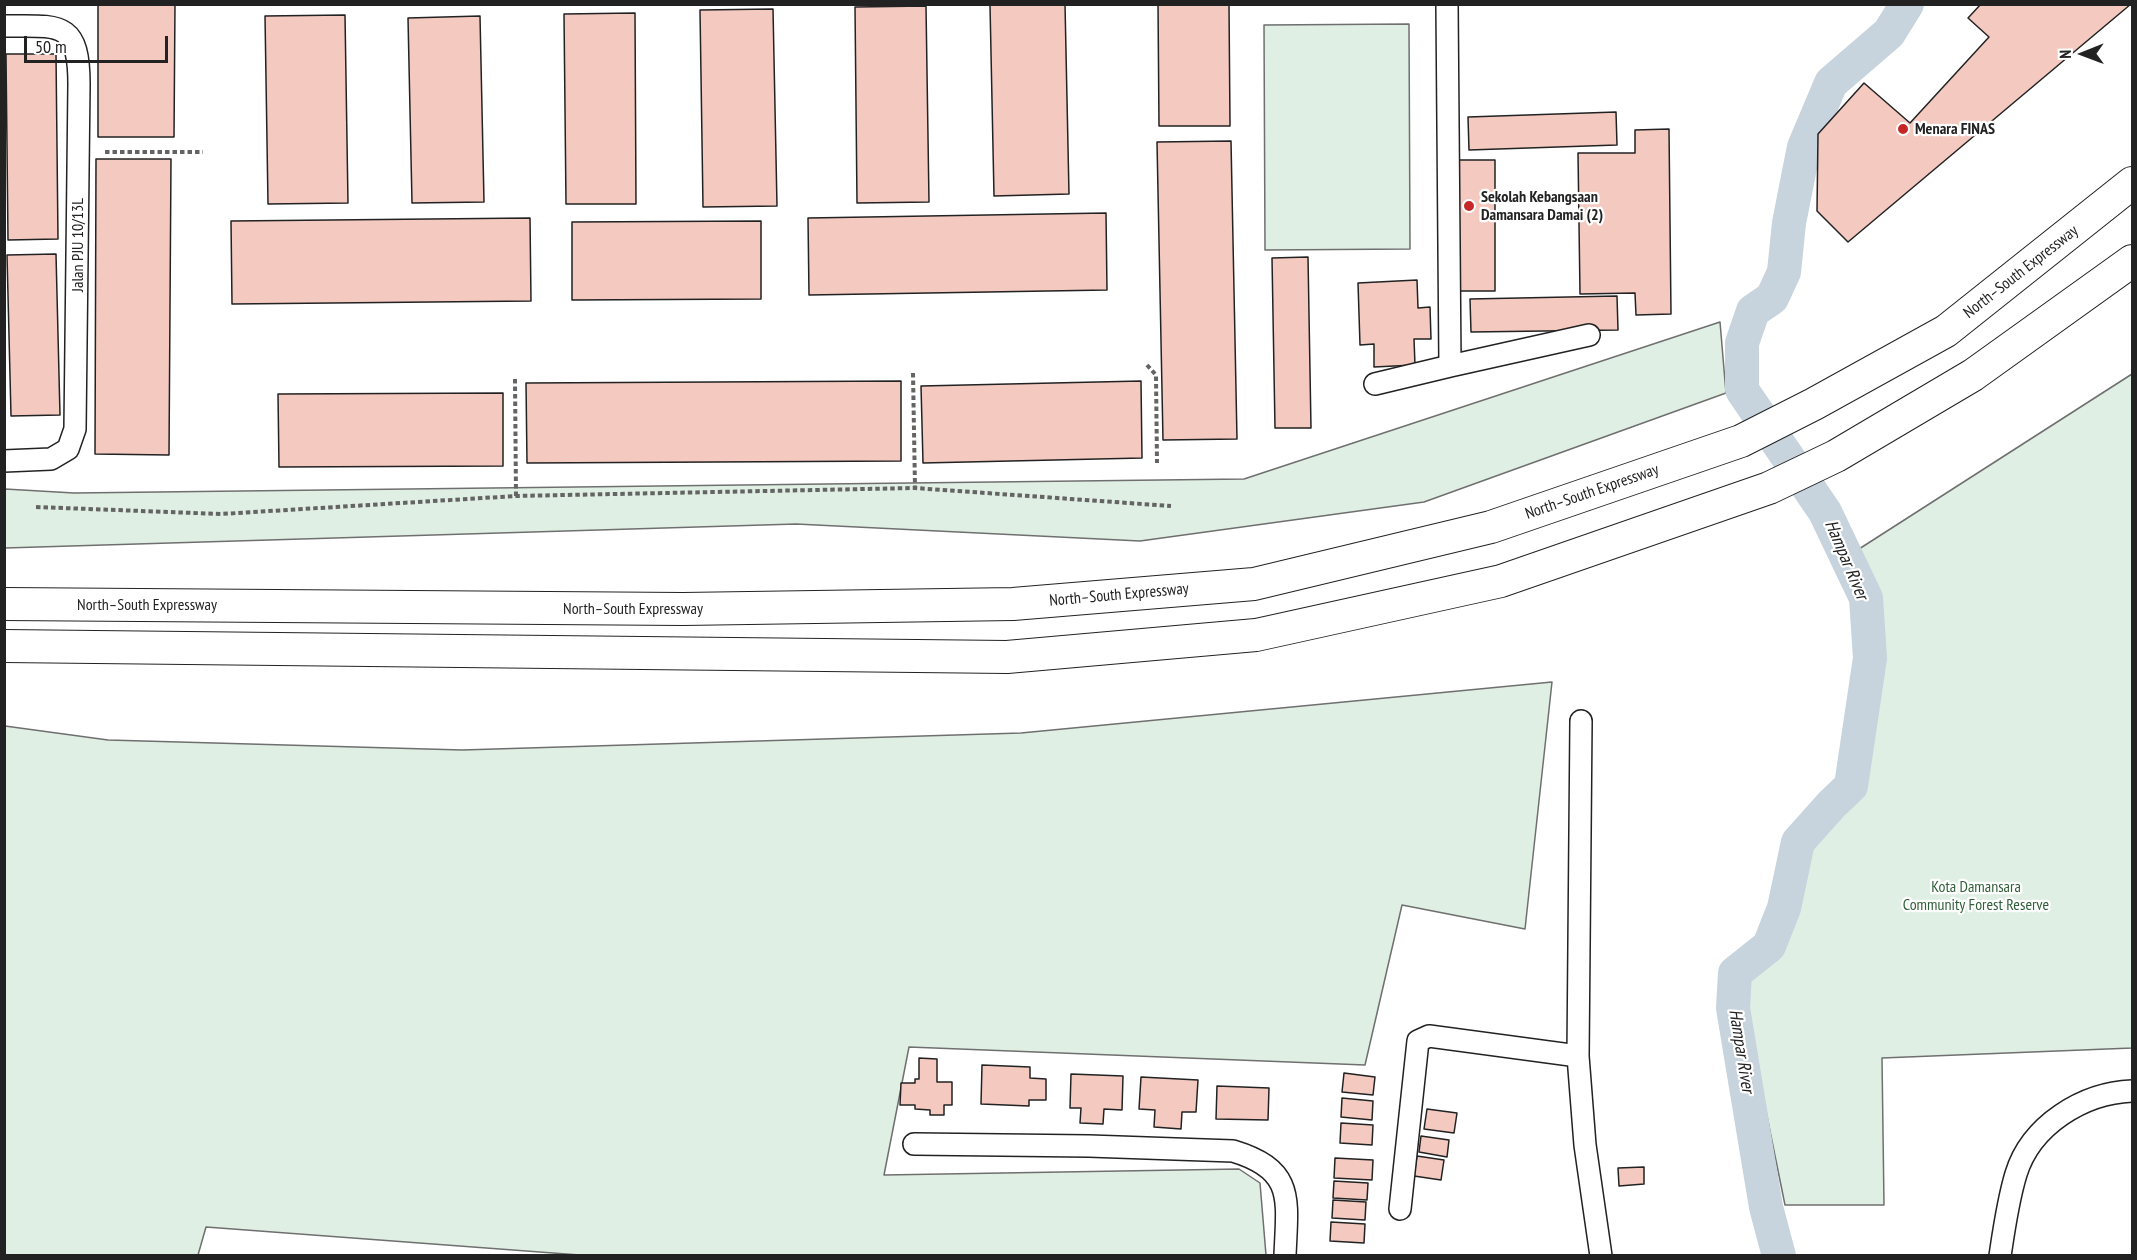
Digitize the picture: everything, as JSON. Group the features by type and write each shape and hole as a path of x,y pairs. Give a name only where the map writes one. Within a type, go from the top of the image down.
{"highway":[{"name":"North–South Expressway","path":"4,604 683,609 1001,604 1254,584 1491,527 1741,441 1814,404 1946,331 2133,183"},
{"path":"4,646 1008,657 1256,635 1501,581 1769,488 1836,456 1973,375 2131,263"}],"street":[{"path":"1447,4 1450,366"},
{"name":"Jalan PJU 10/13L","path":"4,26 48,26 63,30 73,40 79,57 75,429 68,449 51,459 4,461"},
{"path":"1375,384 1589,335"},
{"path":"1581,721 1578,1056 1586,1145 1602,1256"},
{"path":"1400,1209 1418,1041 1429,1036 1578,1056"},
{"path":"2000,1256 2017,1172 2039,1134 2065,1110 2098,1097 2133,1091"},
{"path":"914,1144 1089,1146 1233,1151 1255,1158 1276,1173 1287,1197 1285,1256"}],"path":[{"path":"105,152 203,152"},
{"path":"1147,365 1156,375 1157,463"},
{"path":"913,373 915,488"},
{"path":"515,379 516,496"},
{"path":"36,507 221,514 516,496 915,488 1171,506"}],"green space":[{"path":"1409,24 1410,249 1265,250 1264,25"},
{"path":"1720,322 1726,393 1424,502 1140,541 796,524 5,548 5,489 74,493 1244,479"},
{"name":"Kota Damansara Community Forest Reserve","path":"2132,374 2132,1048 1882,1058 1884,1205 1785,1205 1747,1018 1748,976 1776,953 1797,912 1810,849 1861,789 1880,656 1878,595 1859,549"},
{"path":"1552,682 1525,929 1402,905 1365,1065 909,1047 884,1175 1239,1169 1260,1183 1266,1255 593,1256 206,1227 198,1255 5,1256 5,726 108,740 462,750 1021,733"}],"building":[{"path":"98,4 175,4 174,137 98,137"},
{"path":"1065,4 1069,194 994,196 990,5"},
{"path":"1158,4 1229,4 1230,126 1159,126"},
{"name":"Menara FINAS","path":"1981,4 2131,4 1848,242 1817,211 1818,134 1864,83 1910,123 1989,37 1968,18"},
{"path":"926,6 929,202 857,203 855,7"},
{"path":"773,9 777,206 703,207 700,10"},
{"path":"635,13 636,204 566,204 564,14"},
{"path":"345,15 348,203 268,204 265,16"},
{"path":"480,16 484,202 412,203 408,18"},
{"path":"6,54 56,54 58,239 8,240"},
{"path":"1616,112 1617,145 1469,150 1468,117"},
{"path":"1669,129 1671,314 1636,315 1635,293 1580,294 1578,153 1635,153 1635,130"},
{"path":"1231,141 1237,439 1163,440 1157,142"},
{"path":"96,159 171,159 169,455 95,454"},
{"path":"1455,160 1495,160 1495,291 1454,291"},
{"path":"1106,213 1107,290 809,295 808,218"},
{"path":"530,218 531,301 232,304 231,221"},
{"path":"761,221 761,299 572,300 572,222"},
{"path":"56,254 60,415 11,416 7,255"},
{"path":"1308,257 1311,428 1275,428 1272,258"},
{"path":"1417,280 1418,308 1430,307 1431,339 1414,339 1415,365 1374,367 1374,344 1360,345 1358,283"},
{"path":"1617,296 1618,330 1471,332 1470,299"},
{"path":"901,381 901,461 527,463 526,383"},
{"path":"1141,381 1142,458 923,463 921,386"},
{"path":"503,393 503,466 279,467 278,394"},
{"path":"919,1058 937,1059 937,1082 952,1082 952,1105 944,1105 944,1115 930,1115 930,1110 915,1109 915,1105 900,1105 901,1083 915,1083 915,1079 919,1079"},
{"path":"982,1065 1030,1067 1030,1078 1046,1079 1046,1100 1029,1100 1029,1106 981,1104"},
{"path":"1344,1073 1375,1077 1373,1095 1342,1092"},
{"path":"1071,1074 1123,1076 1122,1110 1104,1109 1103,1124 1080,1123 1081,1108 1070,1108"},
{"path":"1141,1077 1198,1080 1196,1112 1182,1112 1181,1129 1154,1127 1155,1110 1139,1109"},
{"path":"1217,1086 1269,1088 1268,1120 1216,1119"},
{"path":"1342,1098 1373,1101 1372,1120 1341,1117"},
{"path":"1427,1109 1457,1113 1454,1133 1424,1129"},
{"path":"1341,1123 1373,1125 1372,1145 1340,1143"},
{"path":"1421,1136 1449,1140 1447,1157 1419,1152"},
{"path":"1417,1156 1444,1160 1441,1180 1414,1176"},
{"path":"1335,1158 1373,1160 1372,1180 1334,1178"},
{"path":"1644,1167 1644,1184 1619,1186 1618,1168"},
{"path":"1334,1181 1368,1183 1367,1200 1333,1198"},
{"path":"1333,1200 1366,1202 1365,1220 1332,1218"},
{"path":"1331,1222 1365,1224 1364,1243 1330,1241"}],"waterway":[{"name":"Hampar River","path":"1779,1256 1766,1207 1733,1008 1735,973 1769,946 1784,908 1798,842 1851,786 1870,658 1866,598 1825,512 1742,390 1742,343 1753,311 1772,298 1784,272 1789,223 1804,147 1831,83 1889,33 1907,4"}],"place":[{"name":"Menara FINAS","path":"1903,129"},
{"name":"Sekolah Kebangsaan Damansara Damai (2)","path":"1469,206"}]}
